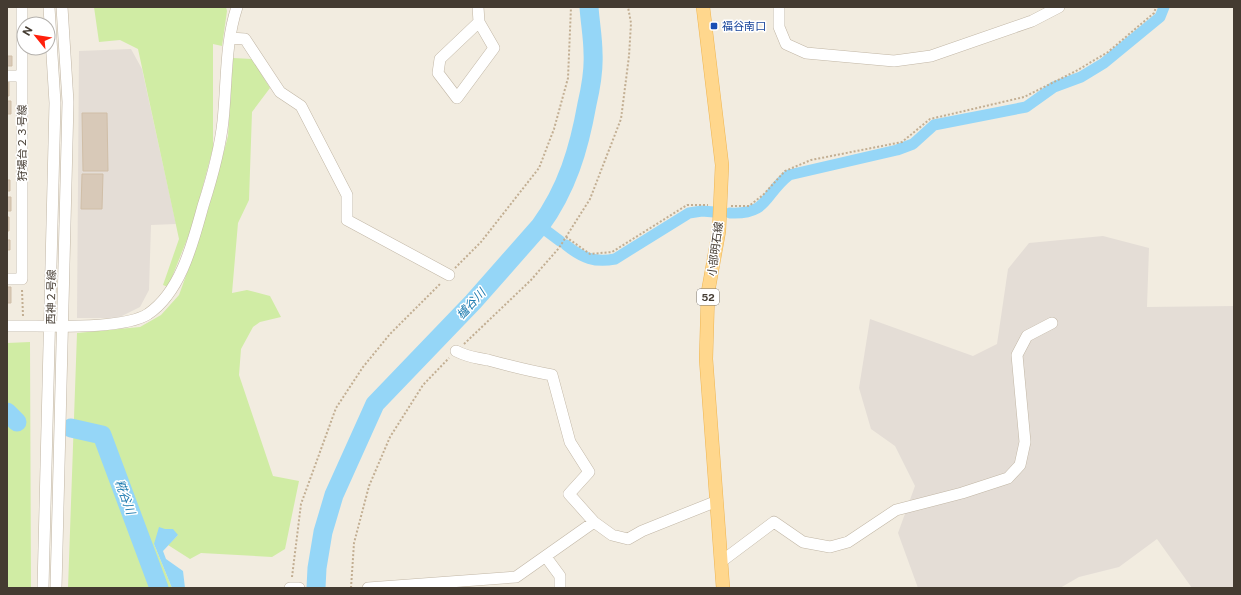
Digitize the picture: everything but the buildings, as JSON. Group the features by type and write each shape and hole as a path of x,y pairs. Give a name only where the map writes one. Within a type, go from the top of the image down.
{"main road":[{"name":"小部明石線","path":"703,7 722,165 719,231 708,292 706,359 723,588"}],"street":[{"name":"狩場台２３号線","path":"22,7 22,279"},
{"name":"西神２号線","path":"44,588 55,103 49,7"},
{"name":"西神２号線","path":"56,588 64,325 68,102 62,7"},
{"path":"7,326 120,324 147,314 168,295 189,256 214,171 223,122 231,25 237,7"},
{"path":"478,7 479,22 494,48 457,98 438,73 440,59 479,22"},
{"path":"779,7 779,27 786,44 806,53 894,61 931,56 945,52 1032,21 1059,7"},
{"path":"230,38 245,39 280,92 301,106 347,195 347,220 449,275"},
{"path":"7,76 22,76"},
{"path":"7,279 22,279"},
{"path":"722,561 774,522 803,542 830,547 848,542 896,510 1008,478 1020,465 1025,442 1017,355 1027,336 1052,323"},
{"path":"456,351 471,358 487,360 526,371 552,375 570,442 589,472 569,494 594,522 612,535 628,539 642,531 717,501"},
{"path":"368,588 516,577 546,557 572,536 594,522"},
{"path":"546,557 560,576 560,588"},
{"path":"290,588 299,588"}],"path":[{"path":"290,588 301,504 336,408 363,367 390,334 416,306 481,242 539,168 554,129 568,78 571,7"},
{"path":"351,588 354,542 369,486 390,437 423,384 531,280 559,248 590,199 621,119 629,56 631,23 628,7"},
{"path":"566,237 590,254 612,252 687,206 749,206 763,195 785,171 812,160 902,142 930,119 1024,97 1076,71 1108,52 1154,13 1156,7"},
{"path":"22,279 23,325"}],"shaded area":[{"path":"131,49 142,69 176,224 151,225 149,290 140,307 118,318 77,318 79,51"},
{"path":"1103,236 1149,248 1147,307 1234,306 1234,588 1192,588 1157,539 1119,567 1079,577 1060,588 918,588 898,533 915,486 895,446 871,429 859,388 870,319 973,356 997,344 1008,269 1029,243"}],"green space":[{"path":"94,7 226,7 227,11 222,46 213,44 213,148 192,227 168,287 163,285 179,239 138,49 120,40 99,42"},
{"path":"233,58 252,59 270,88 252,112 249,200 238,223 232,293 247,290 270,296 281,317 260,322 253,327 241,349 239,375 273,476 299,481 285,549 272,557 201,553 190,559 168,545 178,535 154,544 172,588 68,588 77,333 140,327 161,315 179,295 196,248 228,136"},
{"path":"30,342 31,588 7,588 7,343"}],"water":[{"path":"159,527 173,529 178,535 163,551 166,559 183,571 185,588 172,588 154,544"}],"waterway":[{"name":"櫨谷川","path":"316,588 317,568 323,532 334,495 375,404 473,302 540,226 558,198 576,153 590,91 593,66 593,47 589,7"},
{"path":"730,213 743,213 752,211 759,207 789,175 897,150 913,144 934,125 1026,107 1054,87 1081,77 1104,63 1160,17 1164,7"},
{"path":"566,245 583,256 595,260 615,259 689,213 702,211 714,212"},
{"path":"540,226 560,241"},
{"name":"糀谷川","path":"7,412 17,422"},
{"name":"糀谷川","path":"71,428 102,435 159,588"}],"place":[{"name":"福谷南口","path":"714,26"}]}
